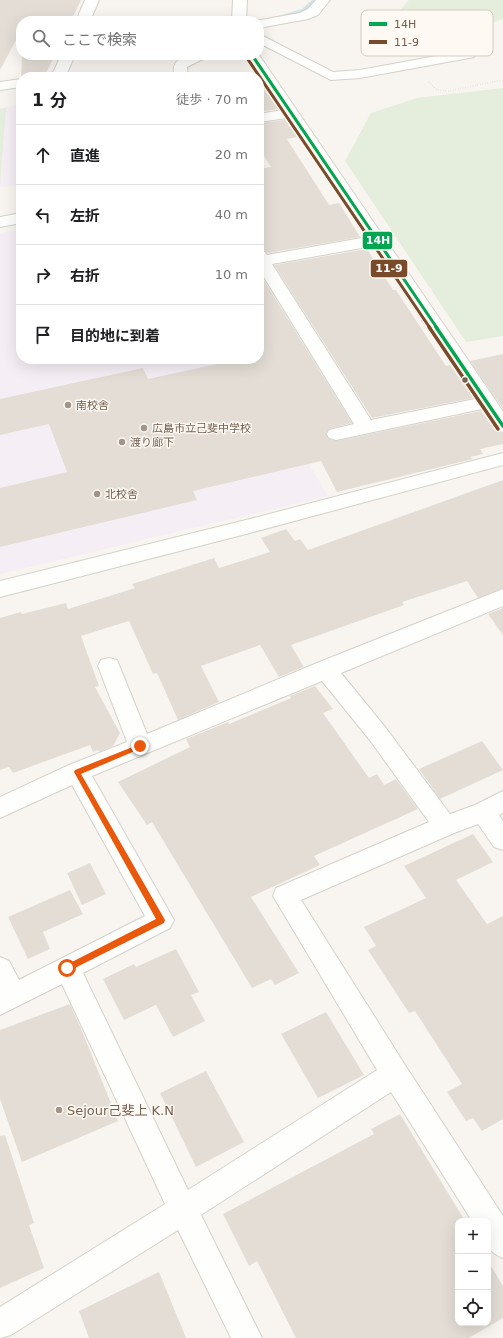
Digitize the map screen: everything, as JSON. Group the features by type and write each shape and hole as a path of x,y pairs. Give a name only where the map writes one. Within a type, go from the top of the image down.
{"street":[{"path":"85,16 92,0"},
{"path":"239,16 240,0"},
{"path":"264,23 303,16 313,12 323,0"},
{"path":"264,41 332,76 360,74 459,56"},
{"path":"60,72 66,60"},
{"path":"180,72 180,65 190,60"},
{"path":"255,60 263,72"},
{"path":"264,73 503,426"},
{"path":"0,86 16,84"},
{"path":"264,117 290,113"},
{"path":"0,222 16,219"},
{"path":"264,258 377,240"},
{"path":"264,263 366,428"},
{"path":"336,434 487,402"},
{"path":"0,589 246,527 503,459"},
{"path":"0,808 77,772 503,597"},
{"path":"109,666 140,746"},
{"path":"325,669 377,732 445,826"},
{"path":"0,969 7,999 161,920 77,772"},
{"path":"503,840 493,807 445,826 285,896 395,1074 503,1244"},
{"path":"67,968 183,1210 247,1338"},
{"path":"0,1324 183,1210 395,1074"}],"path":[{"path":"418,64 432,87 441,90 457,90 503,80"}],"shaded area":[{"path":"16,106 16,185 0,187 0,108"},
{"name":"広島市立己斐中学校","path":"16,230 16,364 250,364 328,496 0,574 0,233"}],"green space":[{"path":"409,0 503,0 503,19 493,22 493,10 400,10"},
{"path":"503,88 503,336 466,342 345,161 371,113 417,98"},
{"path":"6,108 0,185 0,109"}],"building":[{"path":"0,0 81,0 73,16 16,16 16,40 0,70"},
{"path":"22,60 52,60 46,72 21,72"},
{"path":"264,89 278,109 264,111"},
{"path":"285,120 297,137 287,139 329,205 339,203 360,237 268,253 264,251 264,168 271,167 264,156 264,122"},
{"path":"367,249 393,290 396,290 446,366 450,365 473,398 372,418 274,265"},
{"name":"広島市立己斐中学校","path":"264,280 352,423 329,429 326,433 329,439 336,441 481,411 495,431 503,433 503,444 480,449 483,454 470,457 473,459 337,492 321,461 193,491 197,500 0,547 0,488 67,472 49,424 0,435 0,399 143,368 148,379 217,364 264,364"},
{"path":"503,354 503,409 470,361"},
{"path":"503,480 503,588 478,598 467,581 402,602 404,605 291,645 304,667 279,677 260,645 201,666 219,702 178,720 157,673 153,674 129,621 81,636 99,686 95,687 120,733 113,746 99,752 98,750 93,752 90,745 13,773 9,767 0,770 0,618 66,603 68,609 135,588 132,584 214,558 219,568 270,552 261,538 286,529 295,541 300,539 308,550"},
{"path":"503,608 503,635 488,614"},
{"path":"315,686 333,709 323,713 369,778 377,774 384,785 396,779 418,809 314,856 320,865 251,897 299,973 275,985 271,979 252,988 152,822 147,825 118,782 190,747 186,739 228,722 229,724 291,698 290,696"},
{"path":"482,741 503,770 440,799 419,769"},
{"path":"473,834 493,862 456,880 487,924 503,916 503,1119 482,1131 473,1118 466,1121 447,1092 462,1084 415,1011 409,1013 368,950 376,946 364,927 426,898 404,866"},
{"path":"90,863 106,894 82,905 67,873"},
{"path":"70,890 83,914 43,932 50,949 28,959 8,917"},
{"path":"176,949 199,992 191,995 205,1021 173,1037 156,1005 124,1020 103,979 134,964 136,967"},
{"path":"70,1004 118,1121 22,1162 0,1099 0,1030"},
{"path":"326,1012 364,1075 318,1098 281,1034"},
{"path":"206,1071 244,1142 196,1167 160,1093"},
{"path":"400,1114 463,1218 455,1218 455,1326 489,1326 469,1338 296,1338 257,1261 249,1266 223,1214 374,1134 371,1129"},
{"path":"5,1135 34,1223 29,1225 44,1268 0,1288 0,1136"},
{"path":"491,1266 503,1286 503,1318 491,1325"},
{"path":"159,1272 186,1338 89,1338 79,1311"}],"waterway":[{"path":"278,17 304,11 315,0"}],"transit line":[{"name":"11-9","path":"248,60 256,72"},
{"name":"14H","path":"255,60 264,72"},
{"name":"14H","path":"264,73 503,426"},
{"name":"11-9","path":"264,83 498,429"}],"place":[{"name":"南校舎","path":"68,405"},
{"name":"広島市立己斐中学校","path":"144,428"},
{"name":"渡り廊下","path":"122,442"},
{"name":"北校舎","path":"97,494"},
{"name":"Sejour己斐上 K.N","path":"59,1110"}],"route":[{"path":"67,968 161,920 77,772 140,746"}]}
